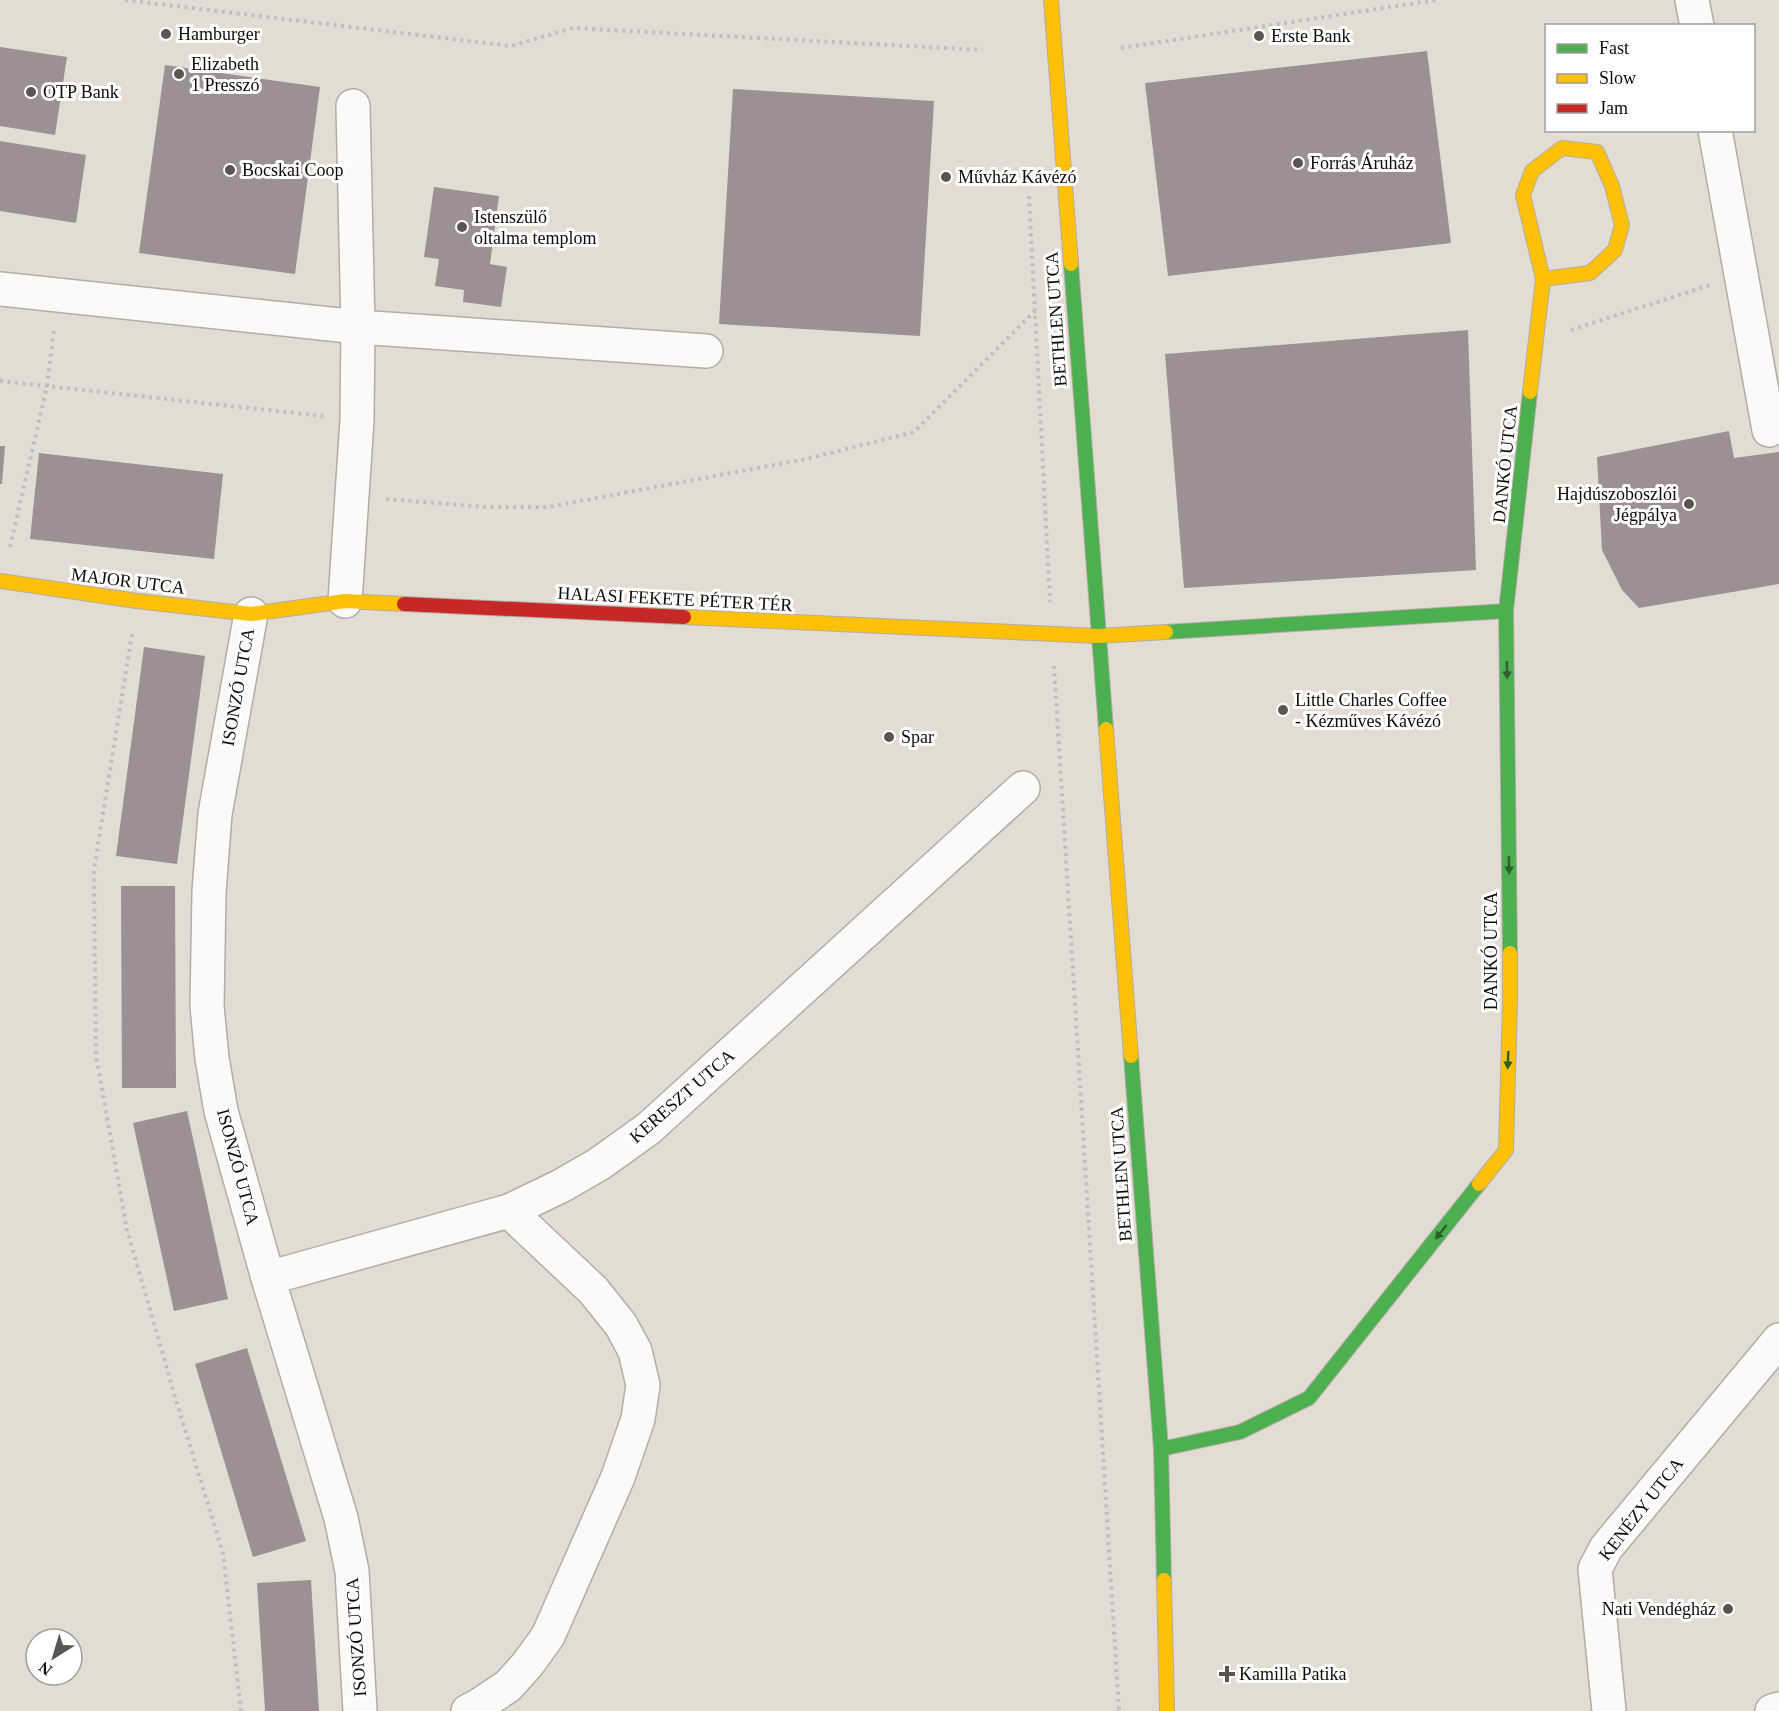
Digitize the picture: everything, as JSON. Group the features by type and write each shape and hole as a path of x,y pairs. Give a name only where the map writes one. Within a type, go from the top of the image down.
{"street":[{"name":"BETHLEN UTCA","path":"1051,0 1161,1449 1167,1711"},
{"path":"1692,0 1696,24"},
{"path":"345,601 357,420 358,327 353,106"},
{"path":"1715,132 1769,430"},
{"name":"DANKÓ UTCA","path":"1161,1449 1240,1432 1309,1398 1506,1150 1510,1000 1506,611 1544,279 1523,195 1532,171 1562,148 1597,152 1612,186 1622,225 1615,250 1590,273 1544,279"},
{"path":"0,289 358,327 706,351"},
{"name":"MAJOR UTCA","path":"1,581 137,601 251,614"},
{"name":"HALASI FEKETE PÉTER TÉR","path":"251,614 345,601 1098,636"},
{"path":"1098,636 1506,611"},
{"name":"ISONZÓ UTCA","path":"251,614 215,814 209,892 207,1006 212,1058 221,1111 268,1278 341,1518 352,1571 360,1711"},
{"name":"KERESZT UTCA","path":"268,1278 509,1211 599,1164 648,1129 1023,788"},
{"path":"468,1711 478,1707 508,1686 548,1636 618,1477 638,1419 643,1385 635,1351 621,1325 592,1290 509,1211"},
{"name":"KENÉZY UTCA","path":"1609,1711 1595,1569 1606,1548 1779,1340"},
{"path":"1772,1711 1779,1709"}],"path":[{"path":"125,0 511,46 573,28 982,50"},
{"path":"1121,48 1436,0"},
{"path":"1029,196 1052,634 1119,1711"},
{"path":"1537,340 1742,275"},
{"path":"1,581 47,386 58,295"},
{"path":"352,497 486,507 548,507 806,459 914,432 1035,311"},
{"path":"0,381 357,420"},
{"path":"137,601 94,869 96,1055 127,1230 223,1553 241,1711"}],"building":[{"name":"OTP Bank","path":"0,47 67,57 55,135 0,126"},
{"name":"Forrás Áruház","path":"1427,51 1451,243 1168,276 1145,83"},
{"name":"Bocskai Coop","path":"165,65 320,87 295,274 139,253"},
{"path":"733,89 934,101 920,336 719,324"},
{"path":"0,141 86,155 76,223 0,211"},
{"name":"Istenszülő oltalma templom","path":"434,187 499,196 490,264 507,267 501,307 463,302 464,290 435,286 439,259 424,257"},
{"path":"1468,330 1476,570 1184,588 1165,354"},
{"name":"Hajdúszoboszlói Jégpálya","path":"1729,431 1734,458 1779,452 1779,584 1639,608 1622,590 1602,550 1597,457"},
{"path":"0,446 5,446 2,484 0,484"},
{"path":"39,453 223,474 214,559 30,539"},
{"path":"144,647 205,656 177,864 116,856"},
{"path":"121,886 175,886 176,1088 122,1088"},
{"path":"187,1111 228,1299 174,1311 133,1123"},
{"path":"247,1348 306,1541 253,1557 195,1364"},
{"path":"311,1580 319,1711 265,1711 257,1583"}],"traffic: fast":[{"path":"1071,264 1106,729"},
{"path":"1510,953 1506,611 1530,392"},
{"path":"1166,632 1506,611"},
{"path":"1131,1056 1161,1449 1164,1580"},
{"path":"1161,1449 1240,1432 1309,1398 1479,1184"}],"traffic: slow":[{"path":"1051,0 1071,264"},
{"path":"1530,392 1543,279 1590,273 1615,250 1622,225 1612,186 1597,152 1562,148 1532,171 1523,195 1543,279"},
{"path":"0,581 137,601 251,614 345,601 404,604"},
{"path":"684,617 1098,636 1166,632"},
{"path":"1106,729 1131,1056"},
{"path":"1479,1184 1506,1150 1510,953"},
{"path":"1164,1580 1167,1711"}],"traffic: jam":[{"path":"404,604 684,617"}],"place":[{"name":"Hamburger","path":"166,34"},
{"name":"Erste Bank","path":"1259,36"},
{"name":"Elizabeth 1 Presszó","path":"179,74"},
{"name":"OTP Bank","path":"31,92"},
{"name":"Forrás Áruház","path":"1298,163"},
{"name":"Bocskai Coop","path":"230,170"},
{"name":"Művház Kávézó","path":"946,177"},
{"name":"Istenszülő oltalma templom","path":"462,227"},
{"name":"Hajdúszoboszlói Jégpálya","path":"1689,504"},
{"name":"Little Charles Coffee - Kézműves Kávézó","path":"1283,710"},
{"name":"Spar","path":"889,737"},
{"name":"Nati Vendégház","path":"1728,1609"},
{"name":"Kamilla Patika","path":"1227,1674"}]}
